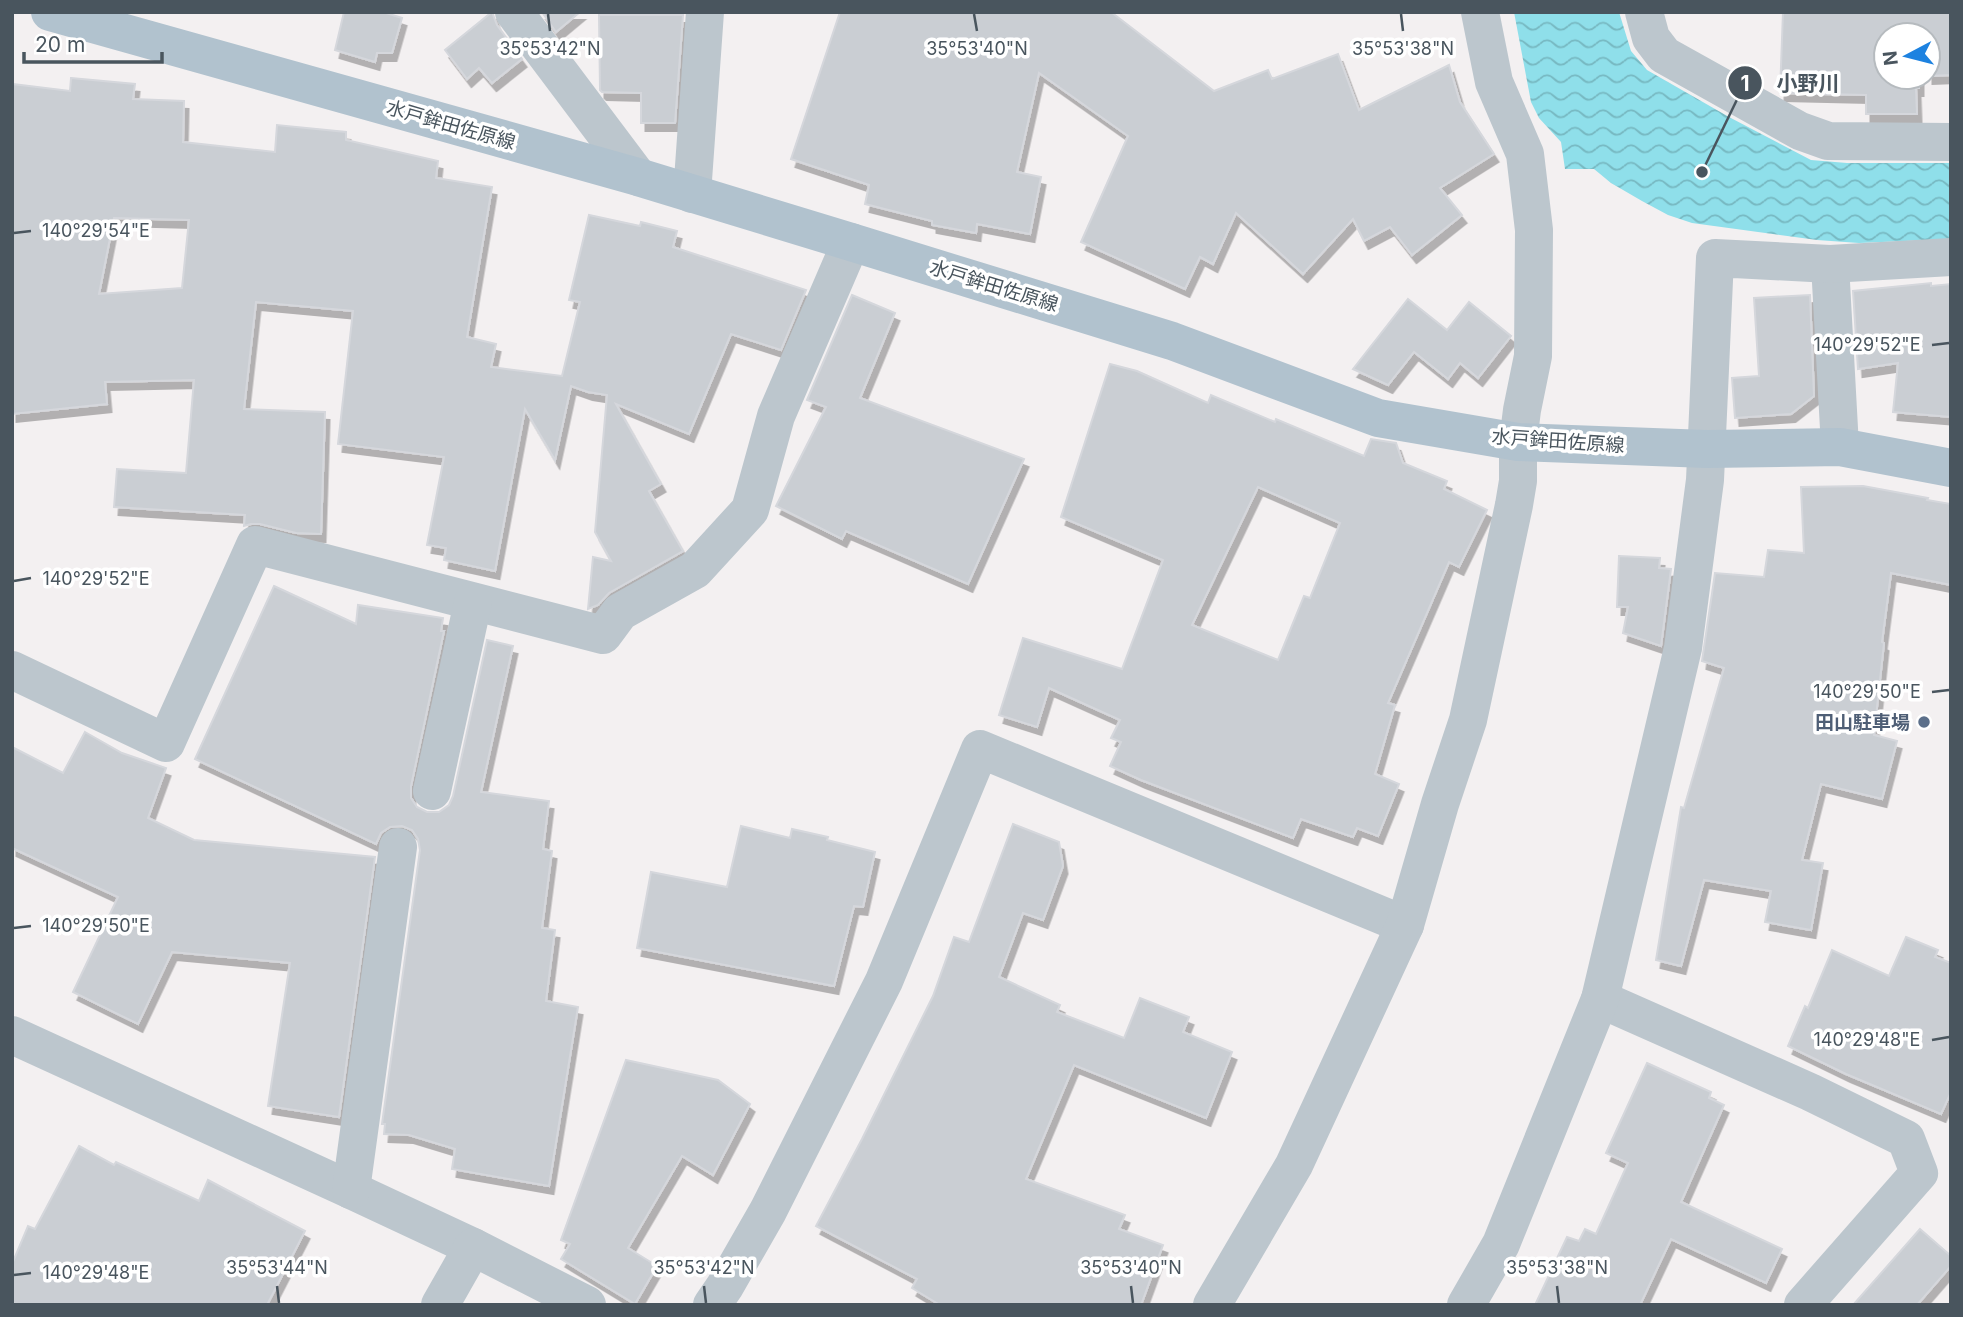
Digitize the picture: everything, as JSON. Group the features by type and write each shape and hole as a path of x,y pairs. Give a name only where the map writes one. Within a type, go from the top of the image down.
{"main road":[{"name":"水戸鉾田佐原線","path":"50,12 638,177 851,242 1172,341 1378,418 1518,442 1707,449 1840,447 1951,468"}],"street":[{"path":"514,12 638,177"},
{"path":"692,194 705,12"},
{"path":"1212,1305 1294,1165 1405,925 1468,720 1518,481 1518,442 1533,356 1534,230 1525,154 1494,82 1480,12"},
{"path":"1644,12 1651,38 1664,55 1800,131 1828,141 1951,142"},
{"path":"12,670 166,743 255,545 603,635 620,612 695,570 750,510 776,416 851,242"},
{"path":"1466,1305 1501,1244 1600,999 1683,648 1707,449 1715,258 1830,264 1951,257"},
{"path":"1830,264 1840,447"},
{"path":"432,791 472,602"},
{"path":"712,1305 768,1211 884,981 980,749 1405,925"},
{"path":"351,1190 398,847"},
{"path":"1600,999 1810,1092 1906,1139 1919,1173 1803,1305"},
{"path":"12,1035 473,1247 587,1305"},
{"path":"440,1305 473,1247"}],"water":[{"path":"1514,12 1619,12 1631,51 1647,70 1811,160 1847,163 1951,163 1951,239 1859,243 1692,223 1668,215 1642,201 1611,183 1594,169 1565,169 1561,142 1539,118 1531,102"}],"building":[{"path":"344,12 383,12 402,18 392,53 377,53 375,62 335,50"},
{"path":"492,12 497,25 522,59 492,83 479,68 467,79 445,50"},
{"path":"542,12 580,12 556,32"},
{"path":"840,12 1111,12 1214,91 1268,70 1272,79 1338,54 1359,110 1449,65 1460,102 1494,154 1440,188 1462,215 1412,255 1390,227 1364,241 1353,219 1303,274 1236,213 1213,264 1200,257 1185,289 1081,242 1128,136 1039,73 1017,172 1041,177 1030,234 977,224 976,233 932,225 932,221 865,204 869,185 791,159"},
{"path":"1783,12 1951,12 1951,75 1942,75 1942,21 1872,21 1872,91 1916,91 1917,114 1866,114 1866,95 1780,93"},
{"path":"599,15 683,15 675,123 641,123 641,93 600,90"},
{"path":"71,78 135,84 133,99 184,101 183,142 275,152 277,125 346,132 346,140 438,161 436,178 492,187 467,337 496,344 491,367 562,376 580,302 569,300 589,215 640,226 641,222 677,231 673,247 806,290 781,350 731,334 689,434 616,404 661,484 649,491 683,551 609,593 598,605 588,609 593,557 611,561 595,532 607,395 571,386 555,460 525,409 495,571 444,560 446,548 427,545 444,457 338,444 353,311 256,302 244,409 325,412 321,534 296,533 260,524 244,526 245,515 114,507 117,469 186,473 194,380 105,382 107,404 12,414 12,84 70,91","holes":["114,218 189,220 182,288 99,294"]},
{"path":"1931,283 1931,286 1951,284 1951,417 1893,412 1898,363 1858,369 1853,291"},
{"path":"852,295 895,313 860,398 1024,459 968,584 846,531 842,539 776,506 826,407 807,400"},
{"path":"1810,295 1814,396 1791,414 1735,418 1732,378 1759,376 1754,298"},
{"path":"1408,299 1447,330 1469,302 1511,336 1478,378 1460,363 1448,379 1414,352 1388,385 1353,369"},
{"path":"1110,364 1137,371 1208,403 1211,395 1364,456 1371,439 1396,443 1403,463 1447,481 1444,489 1487,510 1459,567 1449,562 1388,703 1395,705 1375,774 1399,784 1378,836 1357,828 1353,837 1301,819 1293,838 1141,780 1110,766 1121,742 1111,738 1120,720 1049,688 1037,727 999,715 1023,638 1122,669 1163,560 1061,517","holes":["1258,487 1340,523 1310,598 1304,596 1278,660 1192,625"]},
{"path":"1863,486 1951,504 1951,585 1891,573 1874,735 1897,741 1882,799 1821,784 1802,860 1823,863 1811,930 1765,922 1771,891 1704,880 1681,966 1656,960 1681,807 1684,808 1724,668 1702,661 1715,573 1764,577 1768,550 1804,553 1801,487"},
{"path":"1619,556 1660,558 1659,568 1671,569 1661,646 1623,633 1628,607 1617,607"},
{"path":"274,586 356,624 358,605 443,618 441,631 444,631 411,786 411,798 417,807 427,812 439,812 449,805 453,796 487,640 513,646 481,792 549,801 543,849 552,851 542,928 555,930 546,1001 578,1007 549,1186 452,1169 455,1149 409,1135 384,1134 385,1124 382,1124 420,850 418,839 412,830 402,826 390,827 381,833 376,844 195,759"},
{"path":"85,732 122,753 166,768 148,818 194,840 375,857 339,1117 268,1106 290,963 172,952 138,1024 73,992 118,897 12,848 12,747 63,773"},
{"path":"1013,824 1059,842 1063,866 1043,920 1023,913 999,977 1060,1005 1057,1012 1124,1038 1140,998 1189,1017 1183,1032 1232,1052 1206,1118 1074,1065 1026,1179 1125,1215 1119,1229 1163,1245 1141,1305 940,1305 912,1288 917,1279 816,1226 933,996 954,937 969,942"},
{"path":"741,826 790,838 792,829 875,852 863,907 854,906 834,986 637,948 651,872 727,887"},
{"path":"1906,937 1938,950 1935,957 1951,963 1951,1092 1941,1114 1788,1046 1805,1006 1808,1008 1832,950 1889,976"},
{"path":"626,1060 718,1080 750,1104 713,1175 682,1156 628,1248 657,1266 635,1304 561,1259 570,1244 561,1240"},
{"path":"1647,1063 1711,1092 1709,1098 1724,1105 1681,1202 1782,1249 1766,1283 1671,1239 1640,1305 1535,1305 1567,1237 1579,1241 1585,1229 1596,1234 1628,1163 1606,1153"},
{"path":"79,1146 114,1165 116,1162 199,1201 208,1180 305,1231 267,1305 12,1305 12,1264 28,1226 35,1229"},
{"path":"1920,1229 1951,1256 1951,1266 1917,1305 1853,1305"}],"place":[{"name":"小野川","path":"1702,172"},
{"name":"田山駐車場","path":"1924,722"}]}
